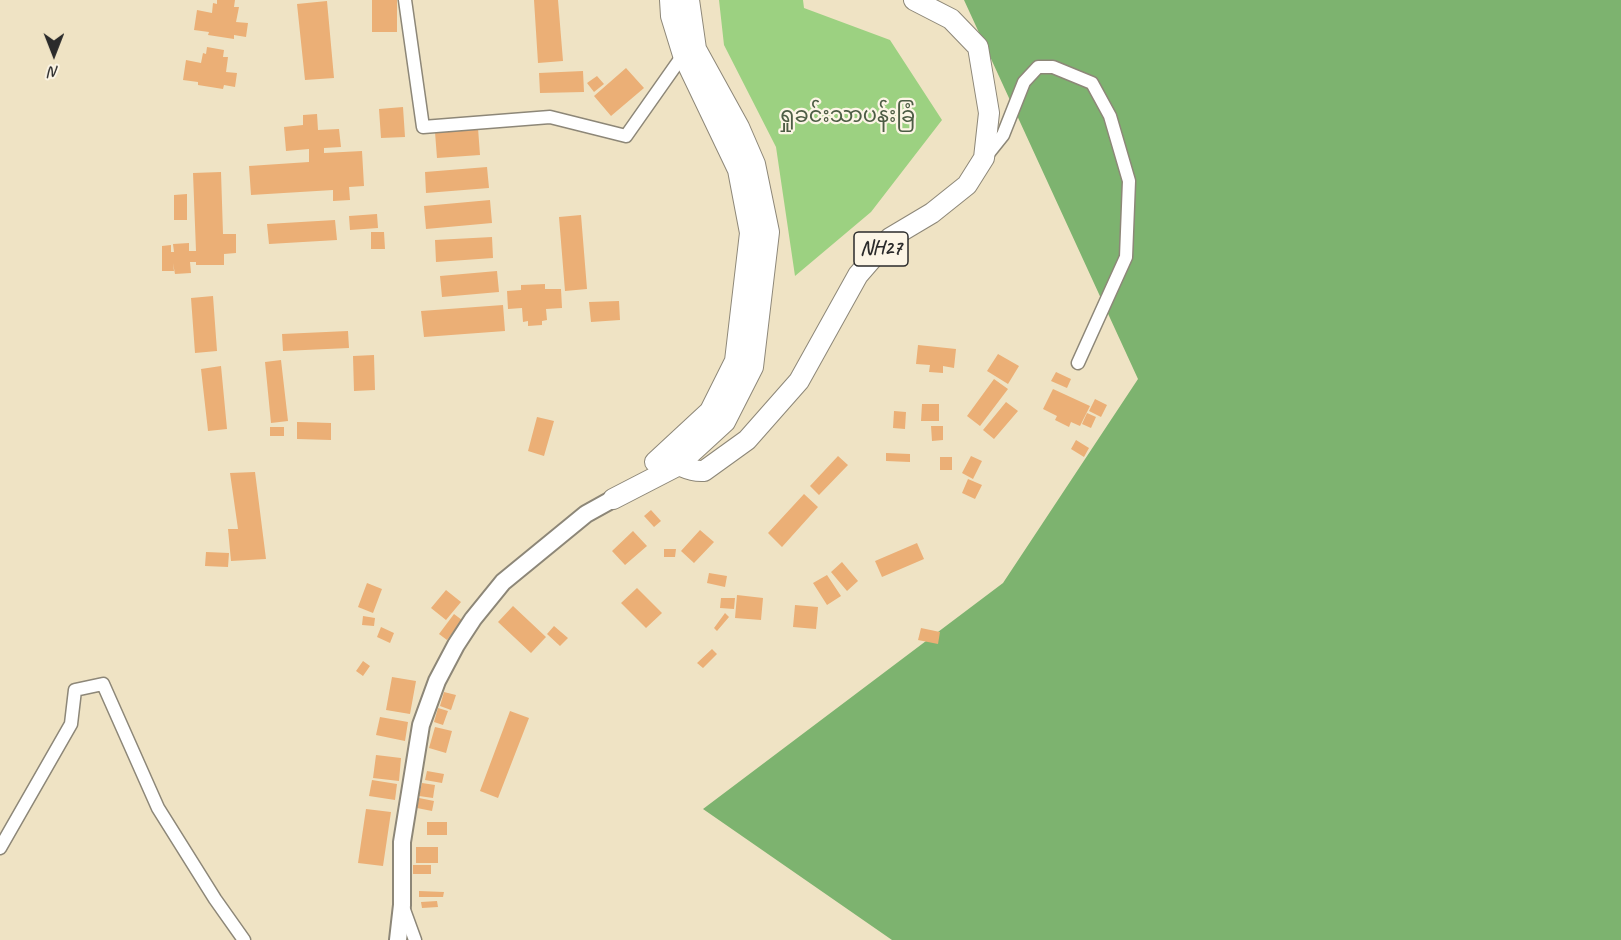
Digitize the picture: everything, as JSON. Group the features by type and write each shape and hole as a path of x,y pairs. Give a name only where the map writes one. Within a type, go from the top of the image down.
{"highway":[{"name":"NH27","path":"670,460 696,472 704,471 747,440 799,381 858,275 890,238 932,213 967,185 984,158 988,113 978,47 951,19 914,0"},
{"path":"670,460 710,411 735,362 750,233 738,170 683,55 680,8"},
{"path":"613,499 725,422 753,367 769,232 755,164 739,127 696,49 680,8"}],"main road":[{"path":"398,940 402,905 402,842 421,725 437,681 473,619 503,582 586,514 613,499"}],"street":[{"path":"405,0 423,127 550,117 626,136 683,55"},
{"path":"984,158 1003,135 1024,82 1038,67 1053,67 1092,83 1110,116 1129,181 1126,257 1078,363"},
{"path":"0,848 71,724 75,690 103,684 158,808 215,899 244,940"},
{"path":"402,905 416,940"}],"green space":[{"name":"ရှုခင်းသာပန်းခြံ","path":"719,0 803,0 804,8 890,40 942,120 871,212 795,276 776,147 724,45"},
{"path":"964,0 1621,0 1621,940 892,940 703,809 1003,583 1138,379"}],"building":[{"path":"217,0 235,0 234,7 239,7 236,22 248,23 246,37 234,35 234,39 208,35 209,32 194,30 197,10 212,13 213,3 217,4"},
{"path":"372,0 397,0 397,32 372,32"},
{"path":"534,0 558,0 563,61 538,63"},
{"path":"327,1 334,78 305,80 297,4"},
{"path":"207,47 224,50 223,57 228,57 226,72 237,73 235,87 224,85 223,89 183,80 186,60 201,63"},
{"path":"626,68 644,88 611,116 594,96"},
{"path":"583,71 584,92 540,93 539,73"},
{"path":"597,76 604,84 594,92 587,83"},
{"path":"403,107 405,137 381,138 379,109"},
{"path":"317,114 318,130 339,129 341,147 324,148 324,153 362,151 364,186 349,187 350,200 333,201 333,190 251,195 249,166 309,162 309,149 286,151 284,127 303,125 303,115"},
{"path":"478,128 480,155 437,158 435,132"},
{"path":"487,167 489,188 426,193 425,172"},
{"path":"221,172 223,234 236,234 236,253 224,254 224,265 196,265 196,262 190,262 191,273 175,274 173,263 174,271 162,271 162,246 171,245 171,252 174,252 173,244 189,243 189,251 196,251 193,173"},
{"path":"187,194 187,220 174,220 174,195"},
{"path":"490,200 492,223 426,229 424,206"},
{"path":"377,214 378,228 350,230 349,216"},
{"path":"581,215 587,289 565,291 559,217"},
{"path":"335,220 337,240 269,244 267,224"},
{"path":"371,232 384,232 385,249 371,249"},
{"path":"492,237 493,258 436,262 435,240"},
{"path":"497,271 499,292 442,297 440,276"},
{"path":"545,284 545,289 561,289 562,308 546,309 547,320 542,321 542,325 528,326 528,321 523,322 522,308 508,309 507,291 521,290 521,285"},
{"path":"213,296 217,351 195,353 191,298"},
{"path":"619,301 620,320 591,322 589,302"},
{"path":"503,305 505,331 424,337 421,311"},
{"path":"348,331 349,348 283,351 282,334"},
{"path":"918,345 956,349 954,368 943,366 943,373 929,372 930,365 916,364"},
{"path":"998,354 1019,366 1008,384 987,371"},
{"path":"374,355 375,390 354,391 353,356"},
{"path":"281,360 288,421 271,423 265,362"},
{"path":"221,366 227,429 208,431 201,369"},
{"path":"1056,372 1071,379 1067,388 1051,381"},
{"path":"994,379 1008,389 980,426 967,416"},
{"path":"1053,389 1090,406 1080,426 1071,422 1069,427 1055,420 1057,416 1043,409"},
{"path":"1095,399 1107,405 1101,417 1089,411"},
{"path":"1006,402 1018,411 994,439 983,430"},
{"path":"922,404 939,404 939,421 921,421"},
{"path":"894,411 906,412 905,429 893,428"},
{"path":"1087,413 1096,417 1091,428 1082,424"},
{"path":"537,417 554,421 544,456 528,451"},
{"path":"297,422 331,423 331,440 297,439"},
{"path":"931,426 943,426 943,440 932,441"},
{"path":"270,427 284,427 284,436 270,436"},
{"path":"1076,440 1089,448 1084,457 1071,449"},
{"path":"886,453 910,454 910,462 886,461"},
{"path":"838,456 848,465 819,495 810,486"},
{"path":"971,456 982,461 973,479 962,473"},
{"path":"940,457 952,457 952,470 940,470"},
{"path":"255,472 266,559 231,561 228,529 238,529 230,473"},
{"path":"968,479 982,485 975,499 962,493"},
{"path":"804,494 818,507 782,547 768,533"},
{"path":"651,510 661,521 654,527 644,516"},
{"path":"700,530 714,542 694,563 681,551"},
{"path":"633,531 647,546 625,565 612,551"},
{"path":"917,543 924,559 882,577 875,561"},
{"path":"664,549 676,549 675,557 664,557"},
{"path":"206,552 229,553 228,567 205,566"},
{"path":"842,562 858,581 847,591 831,572"},
{"path":"709,573 727,576 725,587 707,583"},
{"path":"827,575 841,596 827,605 813,583"},
{"path":"367,583 382,589 373,613 358,607"},
{"path":"637,588 662,613 646,628 621,603"},
{"path":"446,590 461,602 446,620 431,608"},
{"path":"737,595 763,598 761,620 735,618"},
{"path":"721,598 735,598 734,609 720,608"},
{"path":"795,605 818,607 816,629 793,627"},
{"path":"513,606 546,637 531,653 498,622"},
{"path":"725,613 729,617 717,631 714,628"},
{"path":"454,614 462,620 447,640 439,634"},
{"path":"363,616 375,618 374,626 362,625"},
{"path":"554,626 568,638 560,646 547,634"},
{"path":"381,627 394,633 390,643 377,637"},
{"path":"921,628 940,632 938,644 918,640"},
{"path":"712,649 717,654 703,668 697,663"},
{"path":"363,661 370,666 363,676 356,671"},
{"path":"392,677 416,681 410,714 386,710"},
{"path":"444,692 456,695 451,710 440,706"},
{"path":"438,708 448,711 443,725 434,722"},
{"path":"510,711 529,718 498,798 480,791"},
{"path":"380,717 408,722 405,741 376,735"},
{"path":"435,727 452,731 446,753 429,748"},
{"path":"376,755 401,758 399,781 373,778"},
{"path":"427,771 444,774 442,783 425,780"},
{"path":"372,780 397,784 395,800 369,796"},
{"path":"422,783 435,785 433,798 419,796"},
{"path":"419,798 434,801 432,811 417,808"},
{"path":"366,809 391,812 383,866 358,863"},
{"path":"427,822 447,822 447,835 427,835"},
{"path":"416,847 438,847 438,863 416,863"},
{"path":"413,865 431,865 431,874 413,874"},
{"path":"419,891 444,892 443,897 419,897"},
{"path":"437,901 438,907 422,908 421,902"}]}
